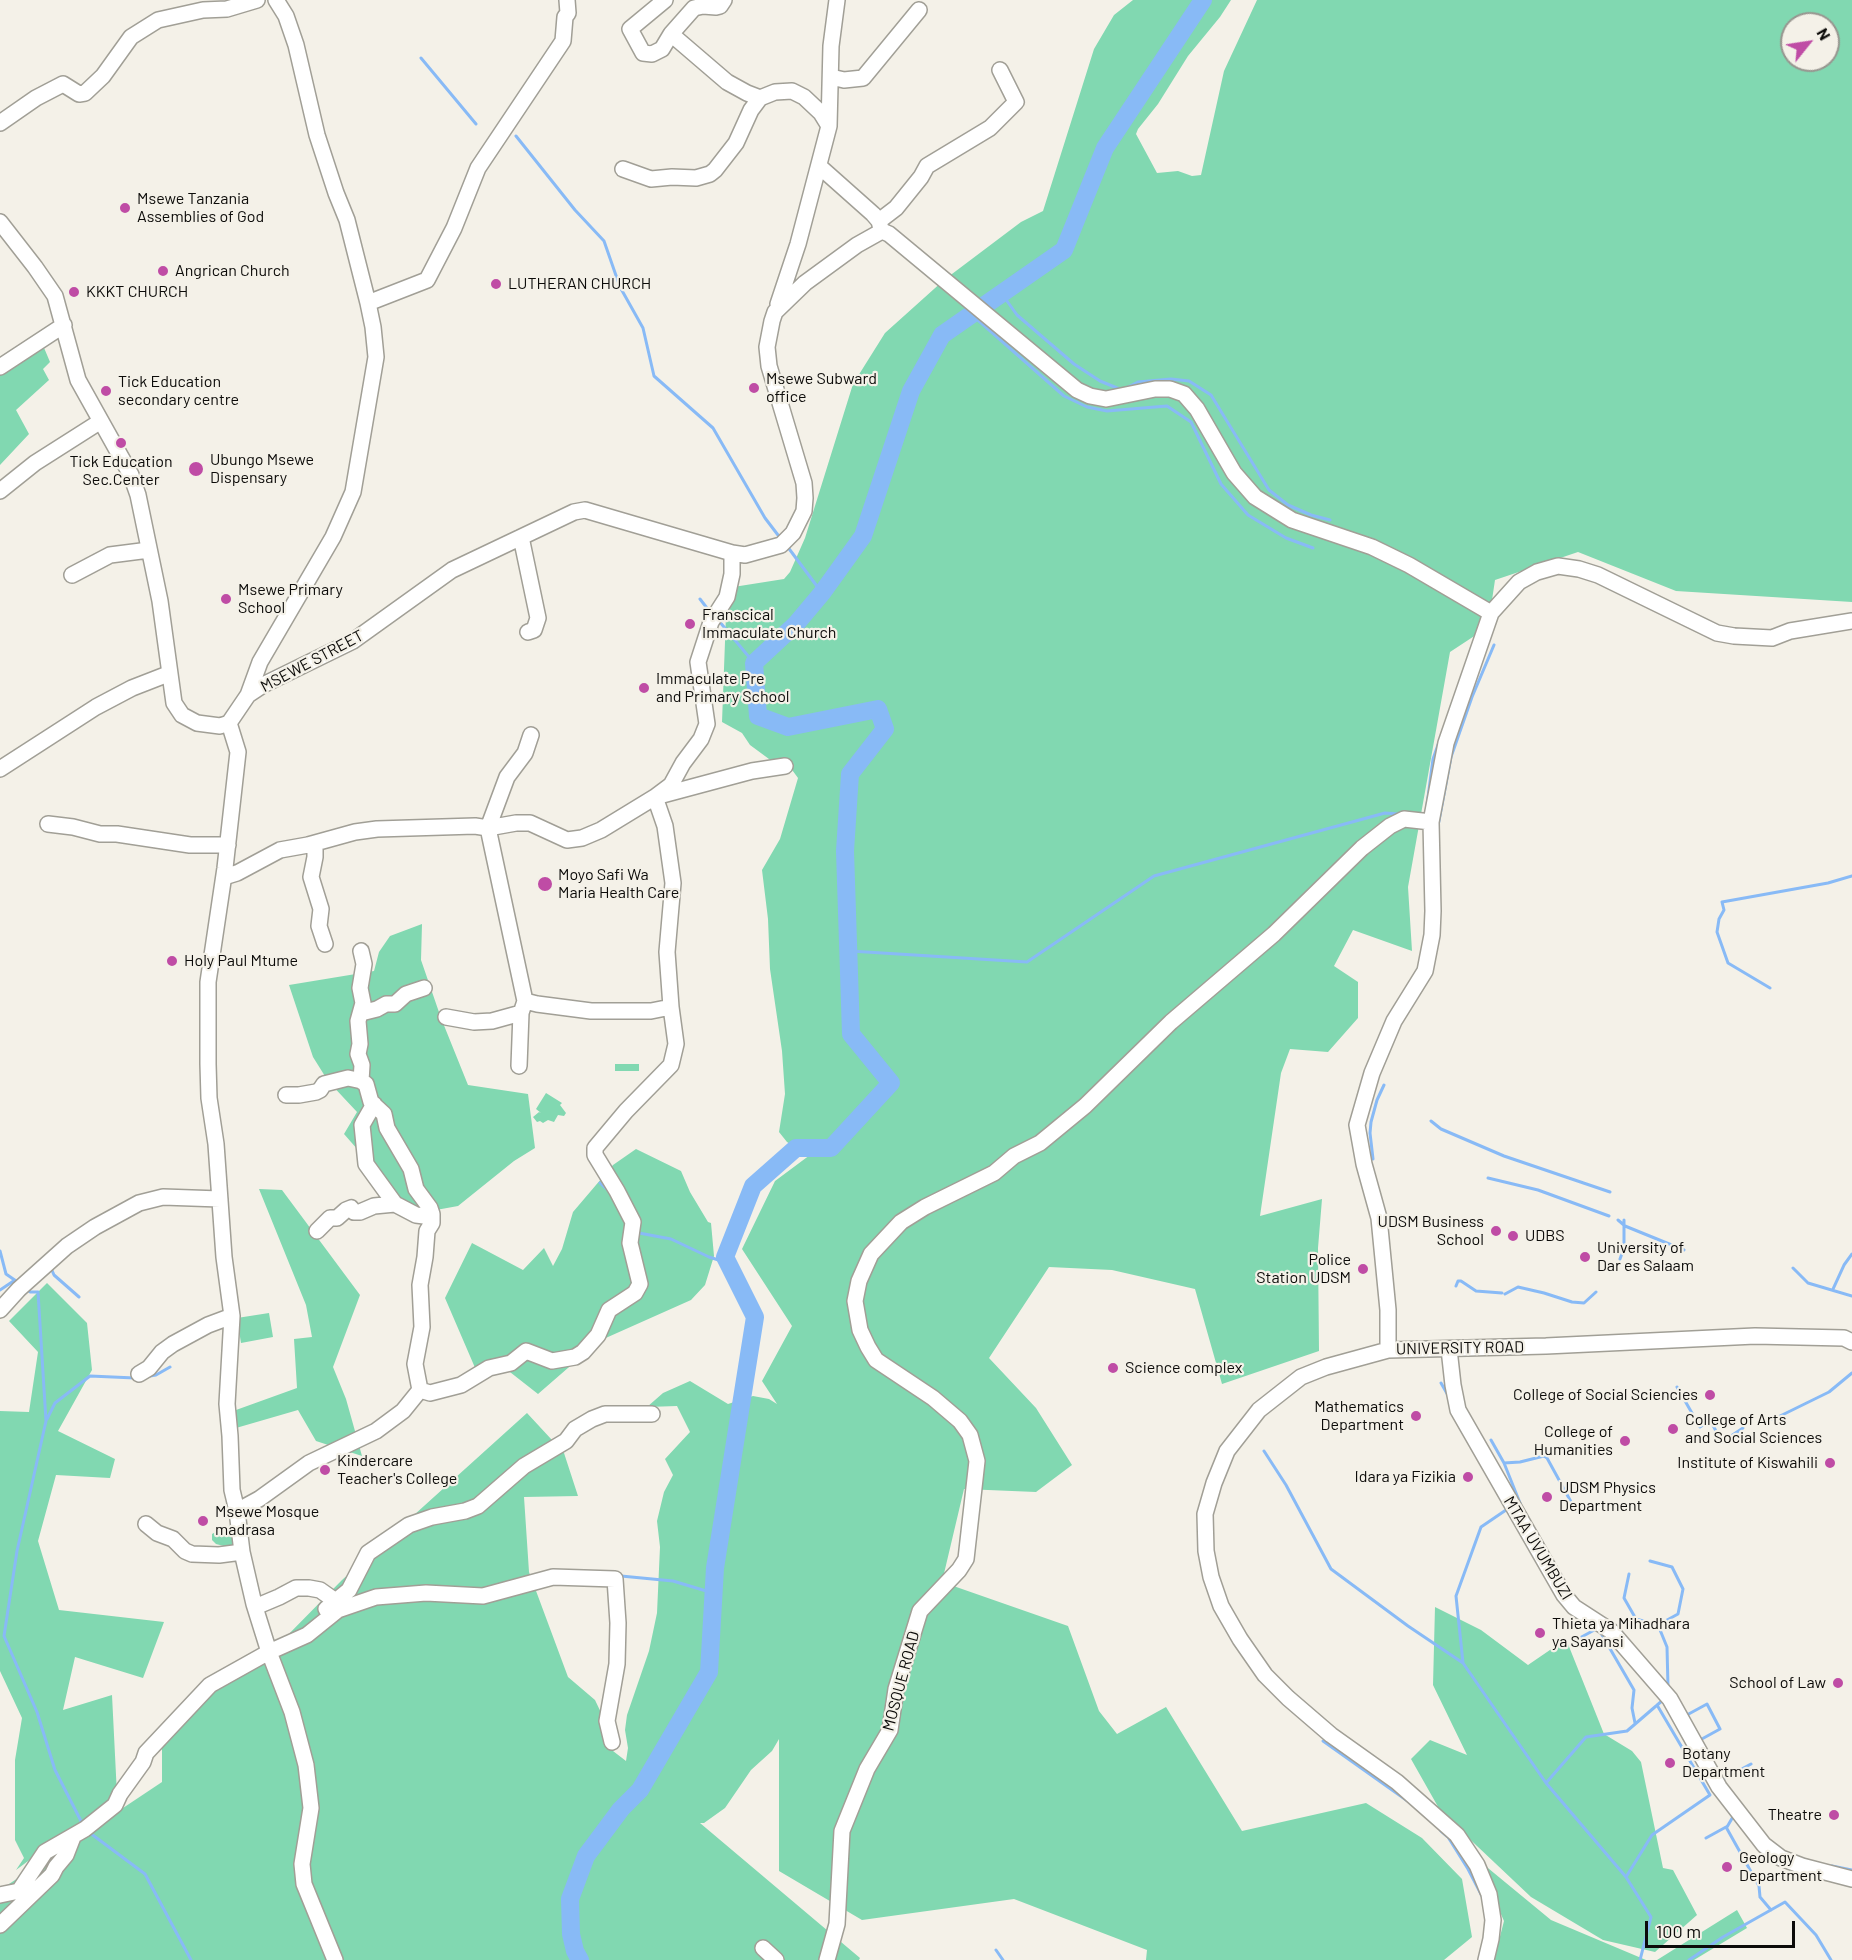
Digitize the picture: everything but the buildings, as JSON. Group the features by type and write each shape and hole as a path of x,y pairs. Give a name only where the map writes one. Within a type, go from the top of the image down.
{"street":[{"path":"0,123 36,98 63,84 79,94 85,93 103,76 131,37 138,30 158,20 203,10 227,9 257,0"},
{"path":"249,695 260,662 328,546 353,492 376,357 374,327 348,220 336,193 314,125 296,45 286,16 276,0"},
{"path":"368,303 427,280 454,228 478,168 563,41 565,17 568,12 567,0"},
{"path":"665,0 651,5 630,29 643,53 652,54 662,49 671,34 693,8 717,7 724,0"},
{"path":"775,312 788,278 829,126 831,46 837,0"},
{"path":"831,77 844,80 863,78 919,10"},
{"path":"671,34 727,82 760,98"},
{"path":"775,312 805,282 880,226 921,177 927,166 990,128 1016,102 1000,70"},
{"path":"623,169 651,179 696,178 710,174 735,143 751,110 760,98 775,92 792,91 804,97 829,126"},
{"path":"819,166 889,234 1077,390 1090,396 1106,399 1162,389 1184,394 1197,409 1243,485 1260,500 1292,520 1372,547 1409,564 1491,614"},
{"path":"0,222 55,296 78,380 131,475 138,495 165,630 168,674 174,703 182,715 197,723 220,726 229,723 238,752 224,877 208,982 209,1098 216,1144 224,1257 232,1316 227,1404 232,1490 242,1552 254,1604 292,1712 308,1772 311,1808 302,1864 304,1884 335,1960"},
{"name":"MSEWE STREET","path":"229,723 249,695 263,685 353,641 452,570 565,515 585,510 732,553 745,555 777,548 793,533 804,511 805,498 804,483 769,366 769,335 775,312"},
{"path":"0,367 64,325"},
{"path":"0,492 34,463 101,421"},
{"path":"521,537 538,618 534,630 528,632"},
{"path":"72,574 110,555 149,550"},
{"path":"224,877 237,873 280,850 355,832 475,826 489,828 502,824 530,823 567,840 582,838 601,830 655,797 671,785 683,763 701,739 707,724 698,662 711,622 727,597 732,574 732,553"},
{"path":"1388,1350 1388,1310 1379,1218 1364,1164 1357,1125 1372,1073 1394,1021 1425,971 1432,935 1433,911 1431,822 1446,743 1491,614 1519,582 1537,572 1558,566 1598,575 1717,633 1772,638 1790,631 1852,621"},
{"path":"0,769 96,707 132,688 168,674"},
{"path":"519,1066 523,1007 489,828 507,777 525,753 531,735"},
{"path":"655,797 752,771 785,766"},
{"path":"420,1390 430,1393 461,1385 489,1368 511,1363 526,1352 552,1361 575,1357 583,1352 598,1335 609,1310 635,1293 640,1284 630,1243 633,1222 595,1155 595,1148 626,1111 671,1065 676,1044 670,1007 667,952 673,884 665,826 655,797"},
{"name":"MOSQUE ROAD","path":"827,1960 837,1924 842,1831 867,1769 890,1730 896,1689 920,1611 959,1570 966,1559 977,1461 970,1435 960,1421 933,1398 876,1360 860,1330 855,1301 859,1281 871,1254 901,1222 925,1207 994,1173 1014,1156 1040,1143 1085,1106 1171,1022 1267,941 1362,848 1390,826 1404,819 1431,822"},
{"path":"48,824 73,826 100,834 117,834 190,846 228,845"},
{"path":"315,843 311,877 321,909 319,925 325,944"},
{"path":"361,951 364,964 360,985 363,1001 358,1021 360,1044 358,1054 362,1065 362,1081"},
{"path":"361,1013 386,1004 395,1004 406,994 424,988"},
{"path":"446,1017 474,1022 492,1021 523,1007 537,1004 591,1011 651,1011 670,1007"},
{"path":"237,1511 259,1499 309,1462 376,1431 403,1411 420,1390 415,1364 422,1327 420,1286 427,1231 432,1217 430,1208 417,1191 411,1169 387,1128 384,1114 368,1094 366,1084 348,1078 324,1084 316,1092 286,1095"},
{"path":"374,1104 362,1125 366,1164 395,1204 416,1215 432,1217"},
{"path":"0,1310 19,1289 67,1246 95,1227 139,1203 163,1197 220,1199"},
{"path":"317,1231 330,1218 337,1218 348,1209 360,1212 374,1206 395,1204"},
{"path":"139,1374 149,1368 162,1352 173,1344 208,1324 232,1316"},
{"name":"UNIVERSITY ROAD","path":"1486,1960 1493,1920 1489,1894 1477,1865 1457,1835 1397,1782 1331,1735 1265,1675 1239,1639 1221,1606 1211,1577 1206,1551 1206,1514 1214,1483 1227,1451 1259,1410 1301,1377 1326,1367 1388,1350 1546,1346 1755,1336 1844,1338 1852,1342"},
{"name":"MTAA UVUMBUZI","path":"1449,1348 1458,1410 1564,1595 1574,1607 1611,1630 1670,1699 1719,1787 1764,1845 1781,1858 1852,1879"},
{"path":"307,1635 322,1612 349,1590 368,1553 409,1526 432,1517 465,1511 478,1506 524,1466 566,1441 575,1430 592,1419 605,1414 652,1414"},
{"path":"146,1524 157,1533 173,1539 185,1551 192,1554 219,1555 242,1552"},
{"path":"0,1895 19,1891 45,1852 73,1837 116,1805 120,1794 143,1762 146,1753 210,1685 269,1652 307,1635 338,1610 376,1597 426,1593 483,1596 553,1577 615,1579 618,1623 617,1664 607,1721 612,1742"},
{"path":"254,1604 260,1605 296,1588 320,1590 337,1602"},
{"path":"0,1925 52,1875 66,1854 73,1837"},
{"path":"763,1948 776,1960"}],"green space":[{"path":"1133,0 1231,0 1188,56 1136,134 1157,173 1178,171 1192,176 1201,175 1224,71 1257,0 1852,0 1852,602 1676,591 1578,552 1495,580 1488,627 1450,652 1408,887 1412,951 1353,930 1334,966 1358,982 1358,1018 1328,1052 1290,1049 1281,1073 1260,1216 1322,1199 1318,1248 1319,1351 1222,1384 1195,1289 1112,1270 1049,1267 989,1358 1036,1408 1072,1465 1036,1492 964,1489 942,1582 1068,1626 1099,1711 1117,1734 1166,1707 1242,1831 1366,1803 1422,1838 1462,1879 1472,1937 1444,1960 1146,1960 1147,1950 1014,1899 862,1920 779,1871 779,1739 772,1751 751,1770 725,1808 704,1823 700,1823 860,1958 859,1960 0,1960 0,1890 162,1782 162,1745 174,1717 279,1644 342,1580 527,1413 564,1453 578,1496 524,1497 529,1572 568,1677 595,1700 605,1721 613,1751 626,1761 627,1715 649,1651 657,1613 660,1547 657,1521 664,1492 673,1475 665,1459 690,1432 677,1406 647,1407 663,1393 690,1381 728,1404 753,1396 769,1399 777,1404 762,1381 792,1326 742,1249 775,1181 814,1152 801,1151 787,1142 779,1132 785,1094 782,1051 770,969 768,919 762,870 780,839 798,778 787,763 769,759 750,745 742,733 722,722 727,588 784,579 790,572 805,538 853,384 885,333 944,280 1021,222 1043,211 1094,49 1114,15"},
{"path":"42,343 50,362 43,369 49,380 16,410 29,434 0,465 0,370"},
{"path":"422,924 421,960 468,1085 528,1094 535,1148 514,1161 458,1206 414,1214 344,1134 357,1112 328,1081 313,1057 289,985 374,971 379,952 390,936"},
{"path":"615,1064 639,1064 639,1071 615,1071"},
{"path":"546,1093 562,1103 560,1105 566,1113 564,1116 558,1115 554,1122 548,1120 543,1123 537,1122 533,1117 541,1113 536,1109"},
{"path":"636,1149 681,1171 690,1192 708,1222 711,1223 714,1256 705,1285 691,1300 599,1341 538,1394 501,1365 476,1370 445,1298 472,1243 523,1270 544,1248 553,1266 562,1249 573,1212 613,1165"},
{"path":"259,1189 282,1190 360,1295 333,1367 346,1399 362,1456 316,1441 298,1410 236,1428 236,1410 297,1388 294,1339 312,1337 306,1305"},
{"path":"47,1283 87,1323 92,1370 58,1431 115,1459 110,1478 56,1475 38,1541 59,1610 164,1622 143,1678 75,1657 63,1710 112,1695 117,1795 16,1870 24,1858 15,1840 15,1760 22,1718 0,1671 0,1411 29,1412 38,1352 9,1321"},
{"path":"269,1313 273,1337 241,1343 237,1318"},
{"path":"237,1520 239,1550 216,1544 212,1540 212,1534 225,1529"},
{"path":"1435,1607 1481,1630 1528,1665 1566,1639 1604,1734 1632,1751 1641,1762 1663,1868 1673,1870 1697,1915 1655,1952 1603,1940 1531,1897 1441,1812 1411,1759 1430,1740 1467,1755 1433,1685"},
{"path":"1477,1859 1551,1920 1646,1960 1494,1960 1504,1921"},
{"path":"1737,1910 1747,1928 1694,1960 1657,1960"}],"waterway":[{"path":"580,1960 571,1934 570,1899 586,1856 621,1809 640,1790 709,1672 715,1568 755,1317 725,1257 753,1186 796,1148 831,1148 891,1083 851,1034 845,851 850,774 885,729 878,709 788,727 758,716 754,663 796,624 822,593 863,536 911,391 942,335 1064,250 1105,148 1203,0"},
{"path":"421,58 476,124"},
{"path":"516,136 575,210 604,241 620,287 643,328 654,376 713,428 765,518 781,539"},
{"path":"1002,294 1017,315 1074,364 1100,381 1122,390 1138,382 1171,379 1189,381 1211,395 1269,490 1288,505 1330,520"},
{"path":"971,314 1064,396 1087,407 1107,411 1167,406 1191,422 1221,484 1248,515 1286,538 1313,548"},
{"path":"787,546 822,593"},
{"path":"700,599 710,612"},
{"path":"719,621 754,663"},
{"path":"1438,826 1451,757 1472,697 1494,645"},
{"path":"1427,805 1433,759 1439,742"},
{"path":"850,951 1027,962 1154,876 1385,813 1399,814"},
{"path":"1770,988 1728,963 1717,932 1719,919 1724,910 1722,902 1828,883 1852,876"},
{"path":"1373,1159 1371,1122 1384,1085"},
{"path":"1431,1121 1441,1129 1504,1156 1610,1192"},
{"path":"1488,1178 1538,1190 1609,1216"},
{"path":"600,1183 610,1192"},
{"path":"1618,1220 1625,1226 1684,1250"},
{"path":"1620,1259 1624,1248 1624,1220"},
{"path":"638,1231 671,1239 709,1257 728,1263"},
{"path":"0,1251 6,1274 19,1283"},
{"path":"1833,1289 1852,1254"},
{"path":"51,1268 54,1275 79,1297"},
{"path":"1793,1268 1808,1283 1852,1296"},
{"path":"0,1290 15,1280"},
{"path":"1456,1286 1458,1281 1461,1281 1476,1291 1502,1293"},
{"path":"1505,1294 1518,1287 1572,1302 1584,1303 1596,1292"},
{"path":"27,1289 30,1292 38,1292 46,1421 17,1551 4,1636 37,1712 55,1770 82,1823"},
{"path":"150,1376 170,1367"},
{"path":"1762,1421 1776,1418 1829,1392 1852,1373"},
{"path":"47,1419 55,1403 90,1376 135,1378"},
{"path":"1441,1383 1449,1397"},
{"path":"1677,1387 1700,1427 1710,1420 1722,1442 1743,1428"},
{"path":"1491,1440 1504,1463 1520,1503"},
{"path":"1264,1451 1286,1485 1331,1569 1463,1663"},
{"path":"1504,1463 1544,1456 1576,1511"},
{"path":"1506,1510 1481,1527 1456,1596 1463,1663 1546,1783 1626,1877 1651,1917 1640,1960"},
{"path":"1629,1574 1624,1598 1636,1619 1658,1625 1678,1614 1683,1589 1672,1567 1650,1561"},
{"path":"621,1576 673,1581 713,1593"},
{"path":"1658,1625 1667,1647 1668,1687"},
{"path":"1576,1640 1598,1628 1634,1690 1632,1708 1635,1723"},
{"path":"1546,1783 1586,1737 1627,1731 1663,1700"},
{"path":"1685,1716 1707,1704 1720,1729 1700,1740"},
{"path":"1626,1877 1652,1835 1710,1795 1657,1705"},
{"path":"1323,1741 1409,1802"},
{"path":"1721,1780 1751,1764"},
{"path":"1727,1827 1734,1815"},
{"path":"1706,1838 1726,1827 1759,1886 1760,1897 1771,1910"},
{"path":"1441,1831 1448,1837 1482,1896"},
{"path":"90,1833 145,1874 191,1960"},
{"path":"1832,1866 1852,1870"},
{"path":"1689,1960 1723,1937 1785,1902 1816,1935 1831,1960"},
{"path":"996,1950 1003,1960"}],"place":[{"name":"Msewe Tanzania Assemblies of God","path":"125,208"},
{"name":"Angrican Church","path":"163,271"},
{"name":"LUTHERAN CHURCH","path":"496,284"},
{"name":"KKKT CHURCH","path":"74,292"},
{"name":"Msewe Subward office","path":"754,388"},
{"name":"Tick Education secondary centre","path":"106,391"},
{"name":"Tick Education Sec.Center","path":"121,443"},
{"name":"Ubungo Msewe Dispensary","path":"196,469"},
{"name":"Msewe Primary School","path":"226,599"},
{"name":"Franscical Immaculate Church","path":"690,624"},
{"name":"Immaculate Pre and Primary School","path":"644,688"},
{"name":"Moyo Safi Wa Maria Health Care","path":"545,884"},
{"name":"Holy Paul Mtume","path":"172,961"},
{"name":"UDSM Business School","path":"1496,1231"},
{"name":"UDBS","path":"1513,1236"},
{"name":"University of Dar es Salaam","path":"1585,1257"},
{"name":"Police Station UDSM","path":"1363,1269"},
{"name":"Science complex","path":"1113,1368"},
{"name":"College of Social Sciencies","path":"1710,1395"},
{"name":"Mathematics Department","path":"1416,1416"},
{"name":"College of Arts and Social Sciences","path":"1673,1429"},
{"name":"College of Humanities","path":"1625,1441"},
{"name":"Institute of Kiswahili","path":"1830,1463"},
{"name":"Kindercare Teacher's College","path":"325,1470"},
{"name":"Idara ya Fizikia","path":"1468,1477"},
{"name":"UDSM Physics Department","path":"1547,1497"},
{"name":"Msewe Mosque madrasa","path":"203,1521"},
{"name":"Thieta ya Mihadhara ya Sayansi","path":"1540,1633"},
{"name":"School of Law","path":"1838,1683"},
{"name":"Botany Department","path":"1670,1763"},
{"name":"Theatre","path":"1834,1815"},
{"name":"Geology Department","path":"1727,1867"}]}
